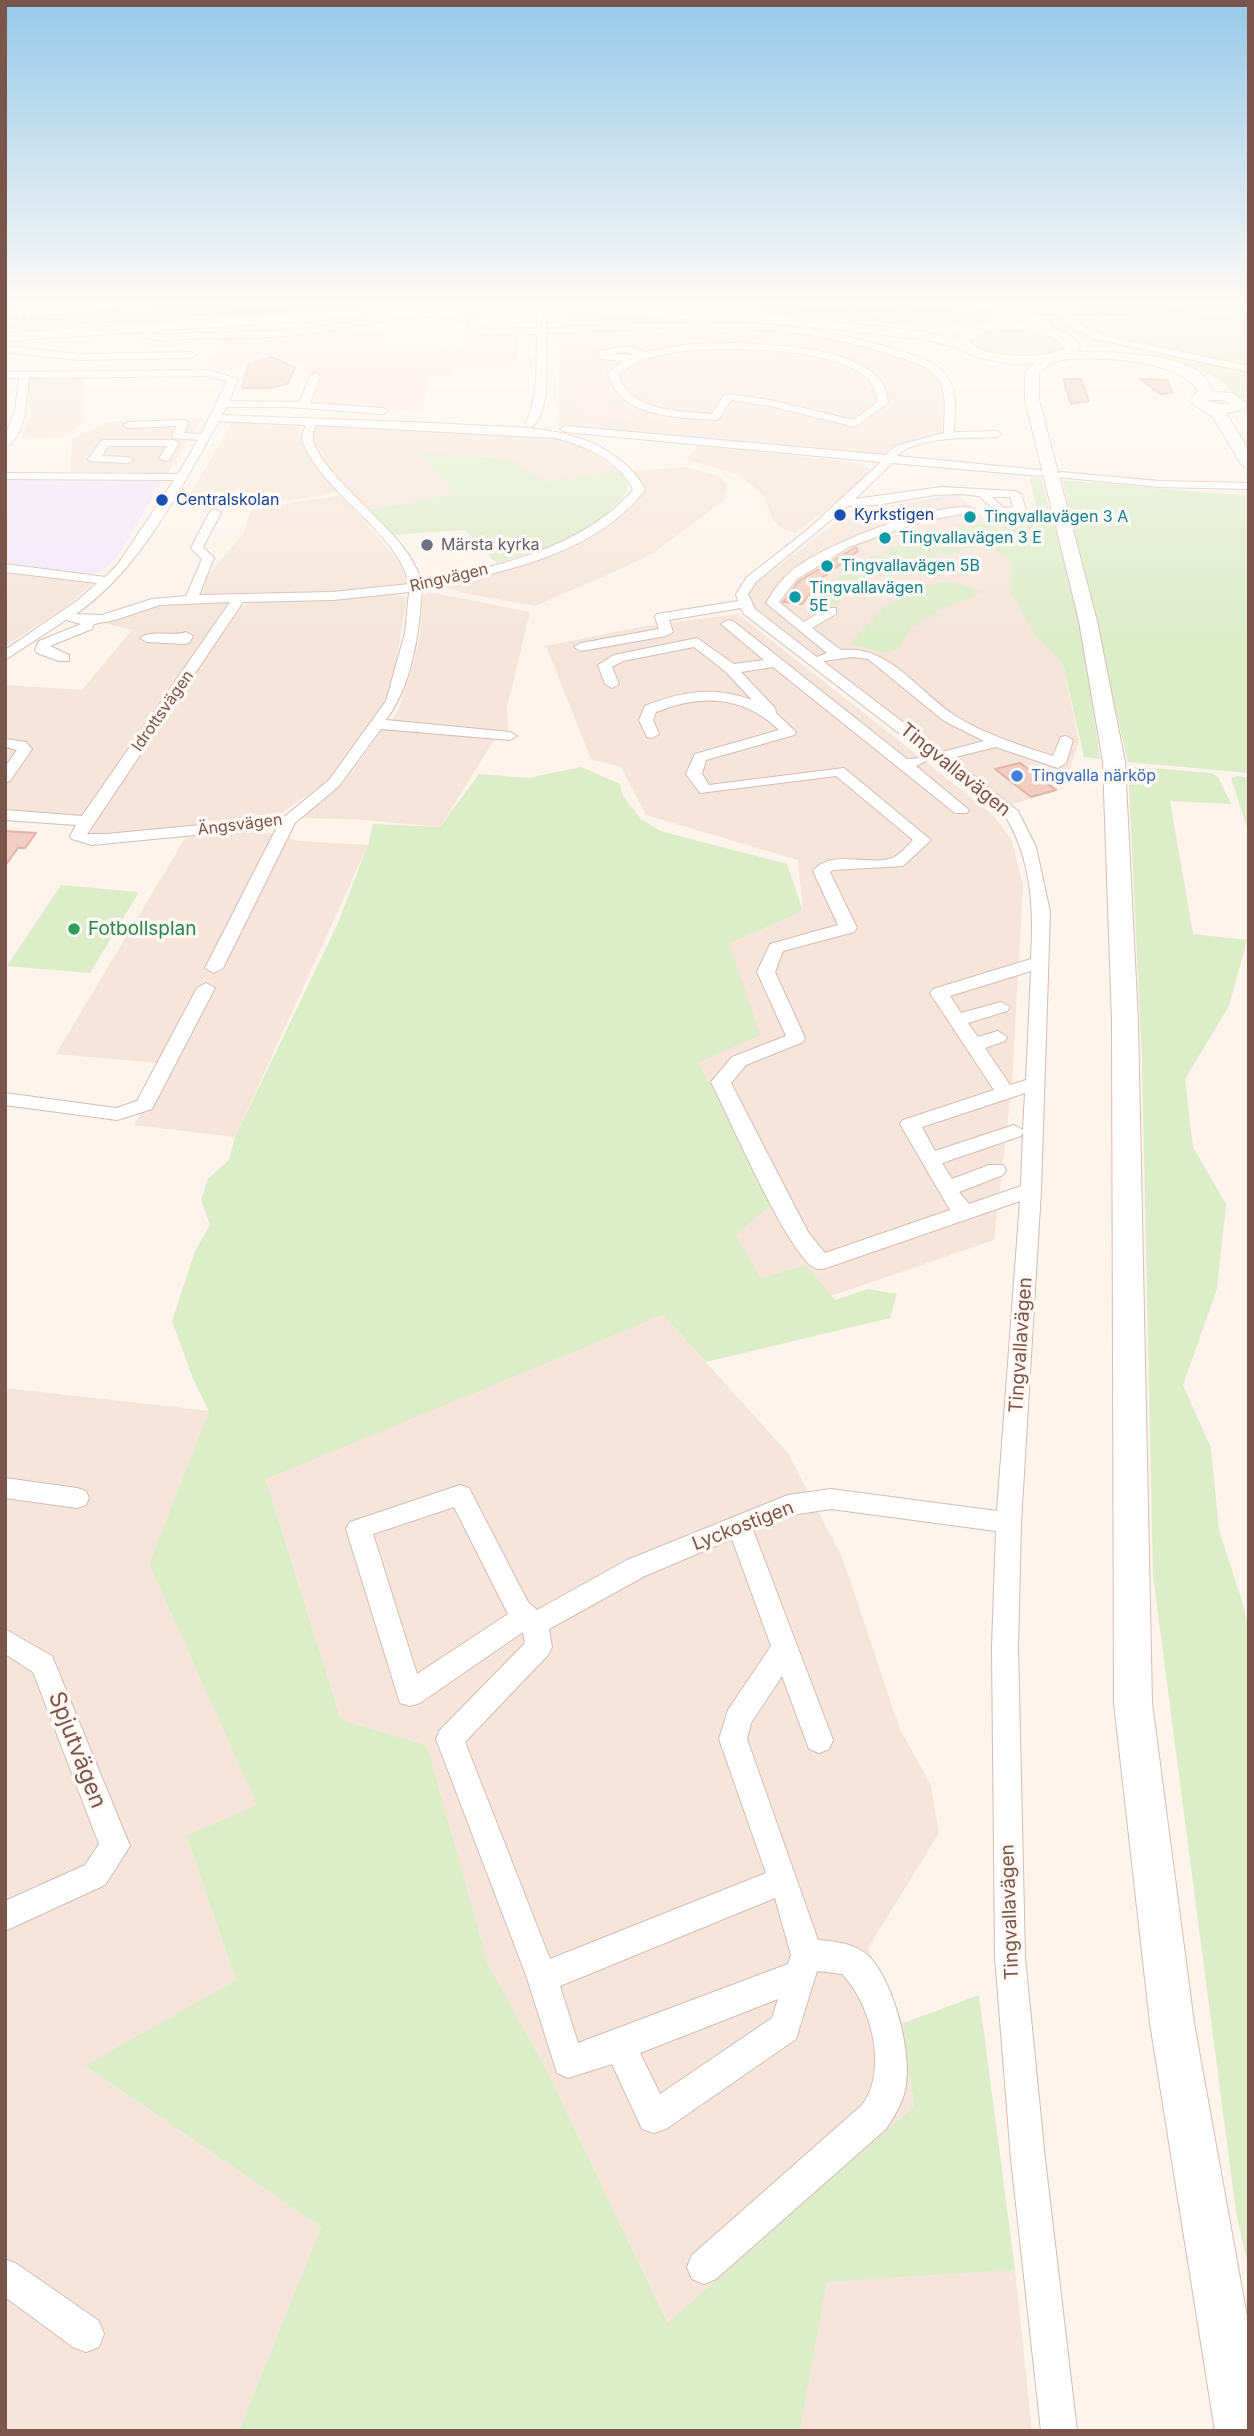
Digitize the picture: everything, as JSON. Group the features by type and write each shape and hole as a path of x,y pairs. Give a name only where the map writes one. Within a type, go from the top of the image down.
{"main road":[{"path":"1036,416 1088,621 1114,761 1125,1021 1133,1703 1171,2023 1241,2431"},
{"path":"1220,416 1248,474"},
{"path":"1234,416 1249,446"}],"street":[{"path":"5,444 13,436 15,416"},
{"path":"430,416 1040,473"},
{"path":"530,425 535,416"},
{"path":"699,416 716,416"},
{"path":"821,416 855,424 868,416"},
{"path":"949,435 950,416"},
{"path":"7,653 65,616 109,581 133,554 216,418"},
{"name":"Ringvägen","path":"65,616 106,618 152,602 384,592 416,587 565,547 595,532 612,519 635,495 639,485 632,476 585,444 561,437 456,427 216,418"},
{"name":"Ängsvägen","path":"86,821 78,836 92,840 288,821 334,783 393,701 412,633 416,587 414,572 391,542 326,470 309,445 307,434 312,422"},
{"path":"128,425 184,423 177,436 205,437"},
{"path":"582,647 666,632 662,617 744,604 742,594 751,580 817,535 846,502 905,445 949,435 996,434"},
{"path":"128,460 94,459 105,443 174,443 165,458"},
{"path":"1061,475 1159,484 1248,474"},
{"path":"5,476 181,477"},
{"path":"846,502 866,505 928,491 982,493"},
{"path":"888,513 958,500"},
{"path":"837,654 772,603 793,576 845,544 876,531 920,518 970,510"},
{"path":"191,600 208,558 197,548 215,513"},
{"path":"845,544 830,539 846,529"},
{"path":"5,568 109,581"},
{"name":"Idrottsvägen","path":"86,821 238,600"},
{"name":"Tingvallavägen","path":"744,604 748,611 1010,811 1023,831 1035,868 1041,903 1041,962 1031,1190 1009,1523 1005,1647 1010,1956 1028,2160 1059,2431"},
{"path":"803,628 809,607"},
{"path":"803,628 831,611"},
{"name":"Ringvägen","path":"64,658 46,653 42,648 87,626 88,619"},
{"path":"728,624 961,810"},
{"path":"147,638 184,640 186,636"},
{"path":"612,684 605,665 619,658 697,642 731,669 789,732 700,757 694,774 705,790 839,771 923,840 897,863 829,865 821,871 848,928 776,948 766,972 796,1038 739,1061 721,1082 799,1236 821,1262 1031,1190"},
{"path":"731,669 837,654 872,656 949,718 997,742 1058,763 1066,740"},
{"path":"652,734 646,720 650,709 701,694 755,706 776,717"},
{"path":"841,712 871,704"},
{"path":"379,724 510,736"},
{"path":"905,765 997,742"},
{"path":"5,743 21,745 24,749 5,778"},
{"path":"5,815 86,821"},
{"path":"214,968 288,821"},
{"path":"1006,1093 939,993 1041,962"},
{"path":"5,1099 117,1114 145,1105 206,988"},
{"path":"957,1020 1001,1007"},
{"path":"974,1045 998,1037"},
{"path":"965,1213 955,1203 910,1124 1036,1083"},
{"path":"930,1160 1014,1131"},
{"path":"947,1189 996,1170"},
{"path":"5,1488 77,1499"},
{"name":"Lyckostigen","path":"530,1620 519,1610 460,1496 359,1529 410,1694 530,1620 636,1568 788,1505 831,1499 1009,1523"},
{"path":"739,1525 819,1740"},
{"path":"530,1620 538,1647 450,1739 542,1978 568,2062 620,2045 803,1965 851,1962 862,1971 889,2039 891,2079 886,2101 874,2117 704,2267"},
{"name":"Spjutvägen","path":"5,1640 43,1664 115,1846 95,1875 5,1916"},
{"path":"620,2045 654,2117 785,2028 803,1965 799,1925 733,1739 738,1719 785,1648"},
{"path":"542,1978 782,1881"},
{"path":"5,2276 86,2334"}],"shaded area":[{"path":"83,416 83,423 63,437 22,438 30,417"},
{"path":"558,416 945,416 945,434 901,444 893,449 888,457 558,426"},
{"path":"585,416 668,416 647,424"},
{"path":"201,419 168,473 70,472 72,439 105,423"},
{"path":"233,421 300,426 304,447 339,492 250,507 189,504 191,493"},
{"path":"323,424 539,435 579,444 619,471 545,481 512,461 467,454 421,455 456,494 367,510 313,446 313,428"},
{"path":"699,445 860,463 872,470 870,476 795,533 780,527 773,520 764,496 739,475 686,459"},
{"path":"686,467 719,476 727,485 724,500 655,552 621,569 535,606 468,594 447,588 440,582 534,560 568,548 617,520 639,500 645,486 633,471"},
{"path":"5,479 164,479 115,560 102,570 89,575 5,565"},
{"path":"957,494 985,519 997,518 1012,542 1037,638 1063,664 1079,742 1063,788 1011,805 749,603 749,593 755,584 831,526 858,514"},
{"path":"957,494 961,498 895,509 856,521 849,518 890,506"},
{"path":"341,495 399,561 409,577 409,582 402,587 246,597 198,596 206,577 243,534 251,510"},
{"path":"5,573 95,582 66,607 5,646"},
{"path":"429,592 530,612 507,707 508,733 391,722 399,708 413,666 420,634 423,596"},
{"path":"392,594 407,597 393,680 384,704 369,728 325,783 283,812 267,818 100,836 90,833 91,819 243,605 256,601"},
{"path":"167,603 229,603 83,816 5,810 5,685 82,690 132,630 100,622"},
{"path":"738,614 993,815 1012,840 1023,886 1012,1082 994,1240 831,1296 806,1265 761,1278 734,1235 774,1201 697,1063 729,944 803,911 798,860 646,815 621,767 591,759 546,646 645,626"},
{"path":"385,726 496,737 440,827 353,819 298,818 343,783"},
{"path":"270,833 299,841 368,845 235,1137 134,1125 171,1064 56,1054 187,835"},
{"path":"663,1315 787,1452 842,1557 900,1729 931,1786 939,1833 868,1948 903,2023 914,2106 669,2324 546,2069 488,1964 427,1745 341,1720 266,1478"},
{"path":"5,1388 209,1411 149,1564 257,1805 186,1837 236,1980 86,2067 321,2227 239,2431 5,2431"},
{"path":"1015,2270 1032,2431 800,2431 827,2282"}],"green space":[{"path":"467,454 512,461 545,481 619,471 627,480 628,488 622,499 586,532 543,550 496,563 465,530 394,535 367,510 455,494 420,455"},
{"path":"1030,478 1041,478 1080,619 1100,759 1084,757 1063,664 1037,638 1010,591 1011,562 992,546 993,540 1005,532 999,521 1038,516"},
{"path":"1062,480 1249,496 1249,773 1128,762"},
{"path":"987,523 998,531 983,546 912,561 881,552 933,534"},
{"path":"875,555 907,563 866,580 828,609 811,606 840,576"},
{"path":"952,582 985,592 941,609 911,629 898,649 886,653 850,644 883,609 905,593 933,584"},
{"path":"1128,766 1211,773 1218,777 1231,804 1170,801 1193,934 1247,940 1229,1006 1185,1079 1193,1147 1226,1204 1217,1289 1183,1385 1211,1448 1219,1530 1249,1631 1249,2271 1236,2212 1153,1576 1142,1061"},
{"path":"581,767 620,784 623,796 641,819 660,831 787,864 803,911 729,944 760,1035 698,1063 775,1201 735,1235 761,1278 806,1265 835,1300 868,1289 897,1294 890,1318 706,1362 663,1315 266,1479 341,1720 427,1745 488,1964 546,2069 668,2323 914,2106 903,2023 979,1995 1015,2270 827,2282 800,2431 239,2431 321,2227 85,2066 236,1980 186,1836 257,1805 149,1564 209,1411 194,1381 172,1321 195,1251 210,1225 201,1200 208,1179 229,1160 235,1137 338,923 368,845 373,824 440,827 479,774 528,778"},
{"path":"1231,778 1249,778 1249,834"},
{"name":"Fotbollsplan","path":"61,885 139,892 90,973 7,966"}],"building":[{"path":"856,547 858,551 823,577 802,604 783,602 799,581"},
{"name":"Tingvalla närköp","path":"1020,763 1056,790 1031,797 995,769"},
{"path":"5,831 36,833 25,848 18,848 5,866"}],"place":[{"name":"Centralskolan","path":"162,500"},
{"name":"Kyrkstigen","path":"840,515"},
{"name":"Tingvallavägen 3 A","path":"970,517"},
{"name":"Tingvallavägen 3 E","path":"885,538"},
{"name":"Märsta kyrka","path":"427,545"},
{"name":"Tingvallavägen 5B","path":"827,566"},
{"name":"Tingvallavägen 5E","path":"795,597"},
{"name":"Tingvalla närköp","path":"1017,776"},
{"name":"Fotbollsplan","path":"74,929"}]}
